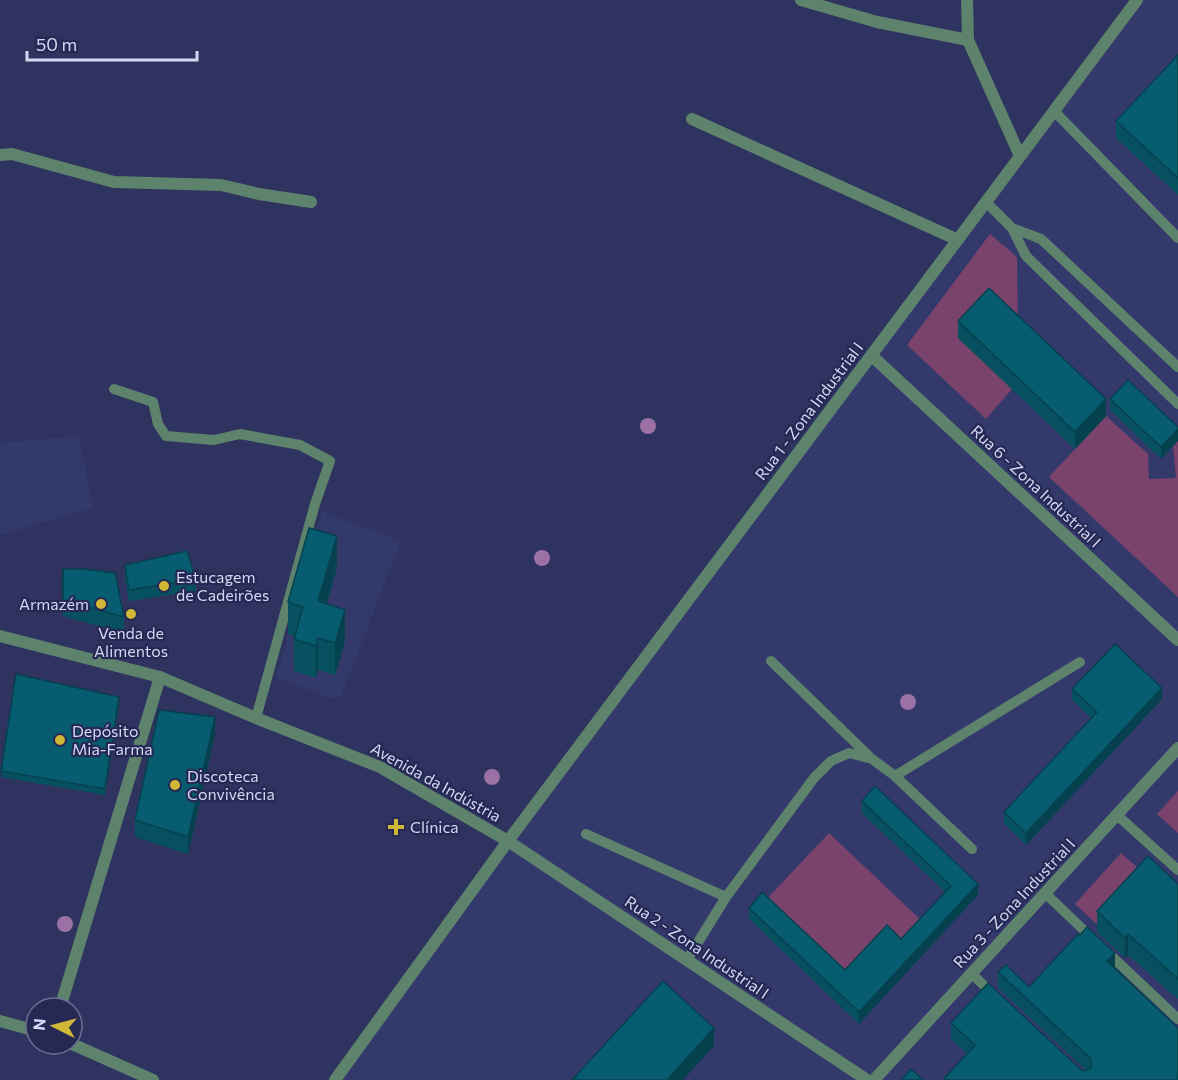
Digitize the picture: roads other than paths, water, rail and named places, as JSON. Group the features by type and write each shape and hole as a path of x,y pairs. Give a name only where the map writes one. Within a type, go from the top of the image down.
{"street":[{"path":"801,0 877,22 968,40"},
{"path":"967,0 968,40 1020,156"},
{"name":"Rua 1 - Zona Industrial I","path":"508,841 1137,0"},
{"path":"692,118 958,240"},
{"path":"0,155 12,154 114,182 221,185 311,202"},
{"name":"Rua 6 - Zona Industrial I","path":"871,355 1178,640"},
{"name":"Avenida da Indústria","path":"0,636 160,677 380,767 508,841 335,1080"},
{"path":"64,996 160,677"},
{"name":"Rua 3 - Zona Industrial I","path":"874,1080 1178,748"},
{"name":"Rua 2 - Zona Industrial I","path":"508,841 867,1080"},
{"path":"0,1021 24,1028"},
{"path":"84,1049 153,1080"}],"lane":[{"path":"1054,111 1178,238"},
{"path":"986,202 1012,228 1026,256 1178,404"},
{"path":"1012,228 1041,239 1178,368"},
{"path":"114,389 153,402 158,424 166,436 214,440 240,434 300,445 330,461 315,504 256,718"},
{"path":"771,661 872,759 895,776 972,849"},
{"path":"895,776 1080,662"},
{"path":"687,960 726,897 814,778 831,761 849,753 872,759"},
{"path":"1117,815 1178,870"},
{"path":"586,834 726,897"},
{"path":"1045,893 1178,1019"},
{"path":"971,973 1002,1002"}],"place":[{"name":"Estucagem de Cadeirões","path":"164,586"},
{"name":"Armazém","path":"101,604"},
{"name":"Venda de Alimentos","path":"131,614"},
{"name":"Depósito Mia-Farma","path":"60,740"},
{"name":"Discoteca Convivência","path":"175,785"},
{"name":"Clínica","path":"396,827"}]}
